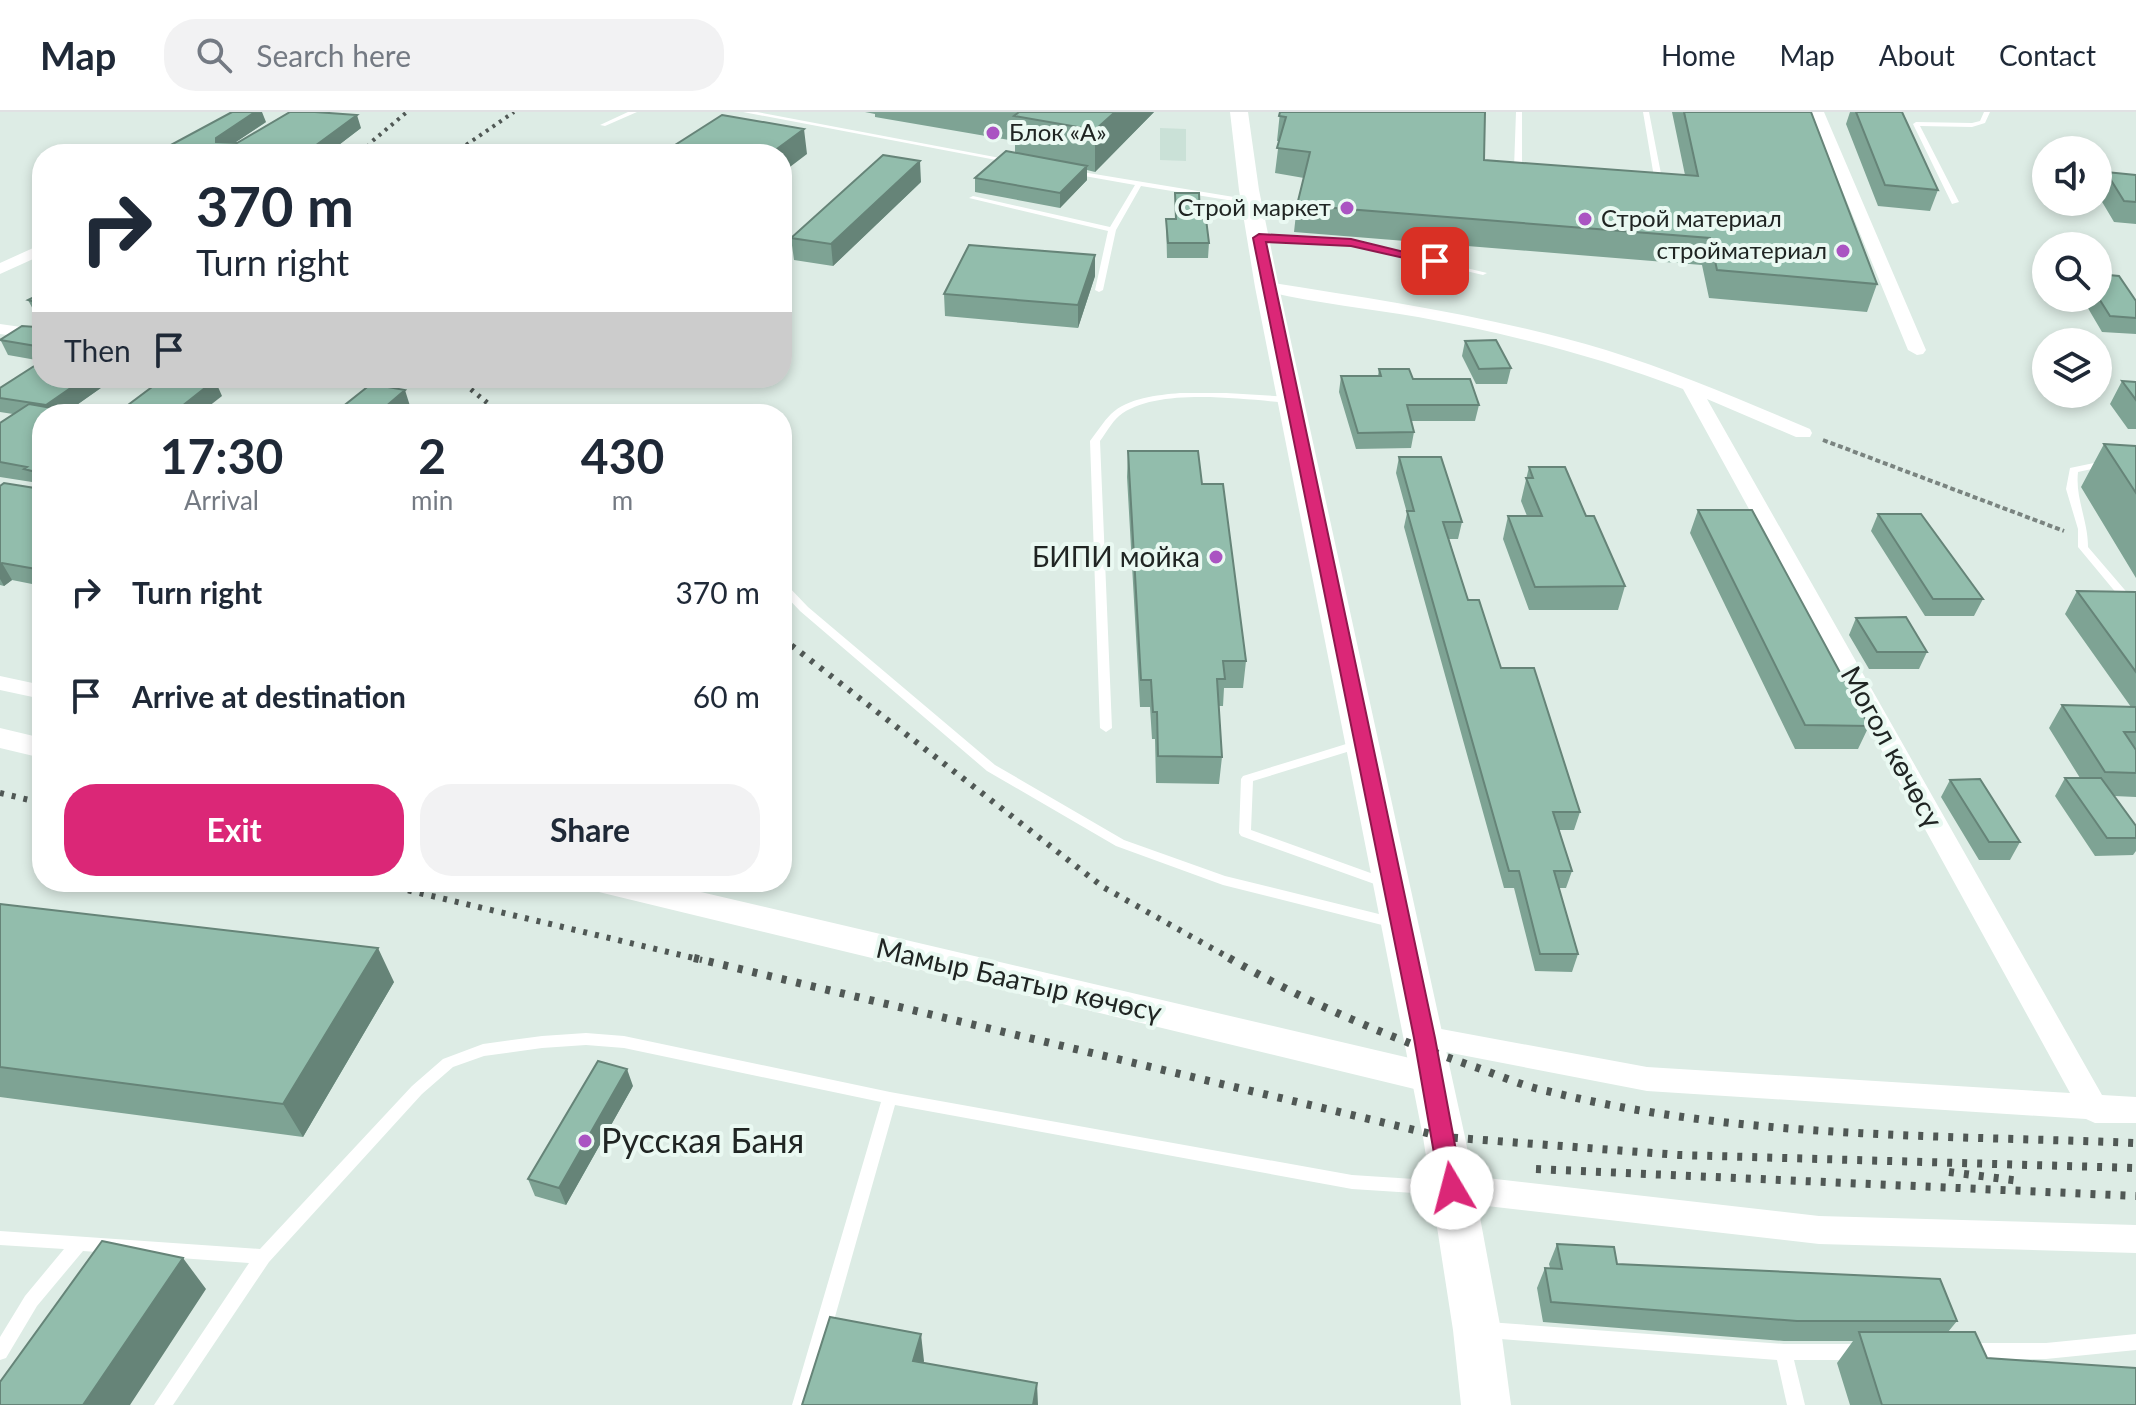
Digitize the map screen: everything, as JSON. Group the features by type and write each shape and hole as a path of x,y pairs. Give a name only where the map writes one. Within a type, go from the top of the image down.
{"main road":[{"path":"1239,112 1267,287 1425,1038 1477,1330 1486,1405"}],"street":[{"path":"1817,112 1917,350"},
{"path":"0,269 32,254"},
{"path":"1267,287 1400,308 1569,345 1690,385 1803,433"},
{"path":"0,329 32,334"},
{"name":"Могол көчөсү","path":"1690,385 2095,1110"},
{"path":"0,683 32,690"},
{"path":"0,738 32,746"},
{"name":"Мамыр Баатыр көчөсү","path":"649,892 1431,1078"},
{"path":"1425,1038 1647,1079 2095,1110 2136,1110"},
{"path":"1452,1188 1819,1230 2136,1239"}],"lane":[{"path":"603,125 634,112"},
{"path":"746,112 1018,162"},
{"path":"1519,112 1518,168 1534,169"},
{"path":"1642,178 1658,179 1646,112"},
{"path":"1955,202 1916,124 1972,125 1983,122 1987,112"},
{"path":"1063,170 1252,202"},
{"path":"1099,290 1112,230 1138,185"},
{"path":"973,198 1112,230"},
{"path":"1259,238 1351,242 1483,273"},
{"path":"1106,728 1095,441 1116,414 1140,402 1170,396 1291,400"},
{"path":"2136,451 2129,451 2116,461 2073,470 2071,489 2084,539 2083,547 2136,610"},
{"path":"792,596 991,768 1120,843 1223,880 1401,925"},
{"path":"1363,743 1247,779 1245,833 1392,885"},
{"path":"163,1405 263,1257 417,1090 448,1063 483,1050 586,1039 624,1042 890,1098 1352,1182 1452,1188"},
{"path":"801,1405 890,1098"},
{"path":"0,1238 263,1257"},
{"path":"0,1352 31,1301 79,1243"},
{"path":"1477,1330 1784,1352 1877,1352"},
{"path":"1953,1351 2046,1351 2136,1342"},
{"path":"1784,1352 1796,1405"}],"path":[{"path":"1803,433 2084,539"}],"shaded area":[{"path":"1160,128 1186,129 1186,161 1160,160"}],"building":[{"path":"232,112 255,112 216,138 216,142 237,143 290,112 357,115 318,144 173,144"},
{"path":"1019,112 1115,112 1095,130 1014,116"},
{"name":"Строй материал","path":"1280,112 1485,112 1484,160 1698,176 1684,112 1811,112 1877,284 1717,270 1710,238 1297,205 1310,152 1277,148 1286,117 1279,116"},
{"path":"1856,112 1902,112 1938,190 1885,185"},
{"path":"722,115 804,129 784,144 677,144"},
{"path":"1006,151 1087,166 1060,193 975,178"},
{"path":"883,155 920,161 831,244 792,237"},
{"path":"2112,173 2136,175 2136,202 2124,201 2112,182"},
{"path":"1175,193 1199,193 1200,219 1206,219 1209,243 1168,243 1166,219 1176,219"},
{"path":"969,245 1095,255 1078,305 944,294"},
{"path":"2112,275 2119,276 2136,301 2136,318 2110,316 2107,312 2112,312"},
{"path":"22,326 32,327 32,345 0,340"},
{"path":"1496,340 1511,368 1479,369 1465,341"},
{"path":"32,367 32,388 71,388 47,404 39,404 0,398 0,388"},
{"path":"1379,369 1409,369 1413,379 1470,379 1479,405 1407,405 1414,432 1358,433 1341,376 1381,376"},
{"path":"2122,381 2136,382 2136,400"},
{"path":"151,388 205,388 185,404 129,404"},
{"path":"366,388 405,390 389,404 346,404"},
{"path":"32,405 32,471 24,469 27,467 0,462 0,423"},
{"path":"2104,444 2136,446 2136,493"},
{"path":"1128,451 1198,451 1202,484 1223,484 1246,661 1223,661 1225,679 1217,679 1222,757 1158,756 1157,712 1153,712 1151,680 1141,680"},
{"path":"1399,457 1441,457 1462,522 1443,522 1468,600 1479,600 1501,668 1534,668 1580,812 1553,812 1572,871 1554,871 1578,954 1540,954 1519,871 1509,871 1407,511 1414,511"},
{"path":"1529,467 1565,467 1586,516 1594,516 1625,586 1535,587 1508,516 1542,516 1526,478 1533,478"},
{"path":"4,483 32,488 32,568 0,564 0,486"},
{"path":"1698,510 1752,510 1869,726 1805,725"},
{"path":"1878,514 1921,514 1983,599 1933,599"},
{"path":"2077,591 2136,592 2136,672"},
{"path":"1906,617 1927,652 1877,652 1856,618"},
{"path":"2062,705 2136,707 2136,732 2124,732 2136,750 2136,773 2105,772"},
{"path":"2065,778 2101,778 2136,826 2136,838 2107,838"},
{"path":"1980,779 2020,842 1989,842 1950,780"},
{"path":"0,904 378,948 283,1104 0,1067"},
{"path":"598,1061 627,1069 559,1188 528,1179"},
{"path":"102,1241 183,1258 83,1405 0,1405 0,1382"},
{"path":"1557,1244 1614,1247 1617,1264 1940,1279 1957,1321 1797,1321 1551,1302 1545,1268 1562,1269"},
{"path":"830,1317 921,1334 913,1361 1037,1383 1033,1405 802,1405"},
{"path":"1859,1332 1975,1332 1987,1358 2136,1368 2136,1405 1882,1405"}],"railway":[{"path":"369,144 407,112"},
{"path":"468,144 514,112"},
{"path":"469,388 489,404"},
{"path":"792,646 1103,887 1233,960"},
{"path":"0,793 32,801"},
{"path":"415,892 702,960"},
{"path":"694,958 1444,1137 1679,1155 2136,1168"},
{"path":"1229,958 1320,1005 1414,1045 1529,1086 1619,1107 1692,1118 1840,1132 2136,1143"},
{"path":"1536,1169 2136,1196"},
{"path":"1949,1172 2020,1181"}],"place":[{"name":"Блок «А»","path":"993,133"},
{"name":"Строй маркет","path":"1347,208"},
{"name":"Строй материал","path":"1585,219"},
{"name":"стройматериал","path":"1843,251"},
{"name":"БИПИ мойка","path":"1216,557"},
{"name":"Русская Баня","path":"585,1141"}],"route":[{"path":"1435,261 1351,242 1259,238 1425,1038 1452,1188"}]}
